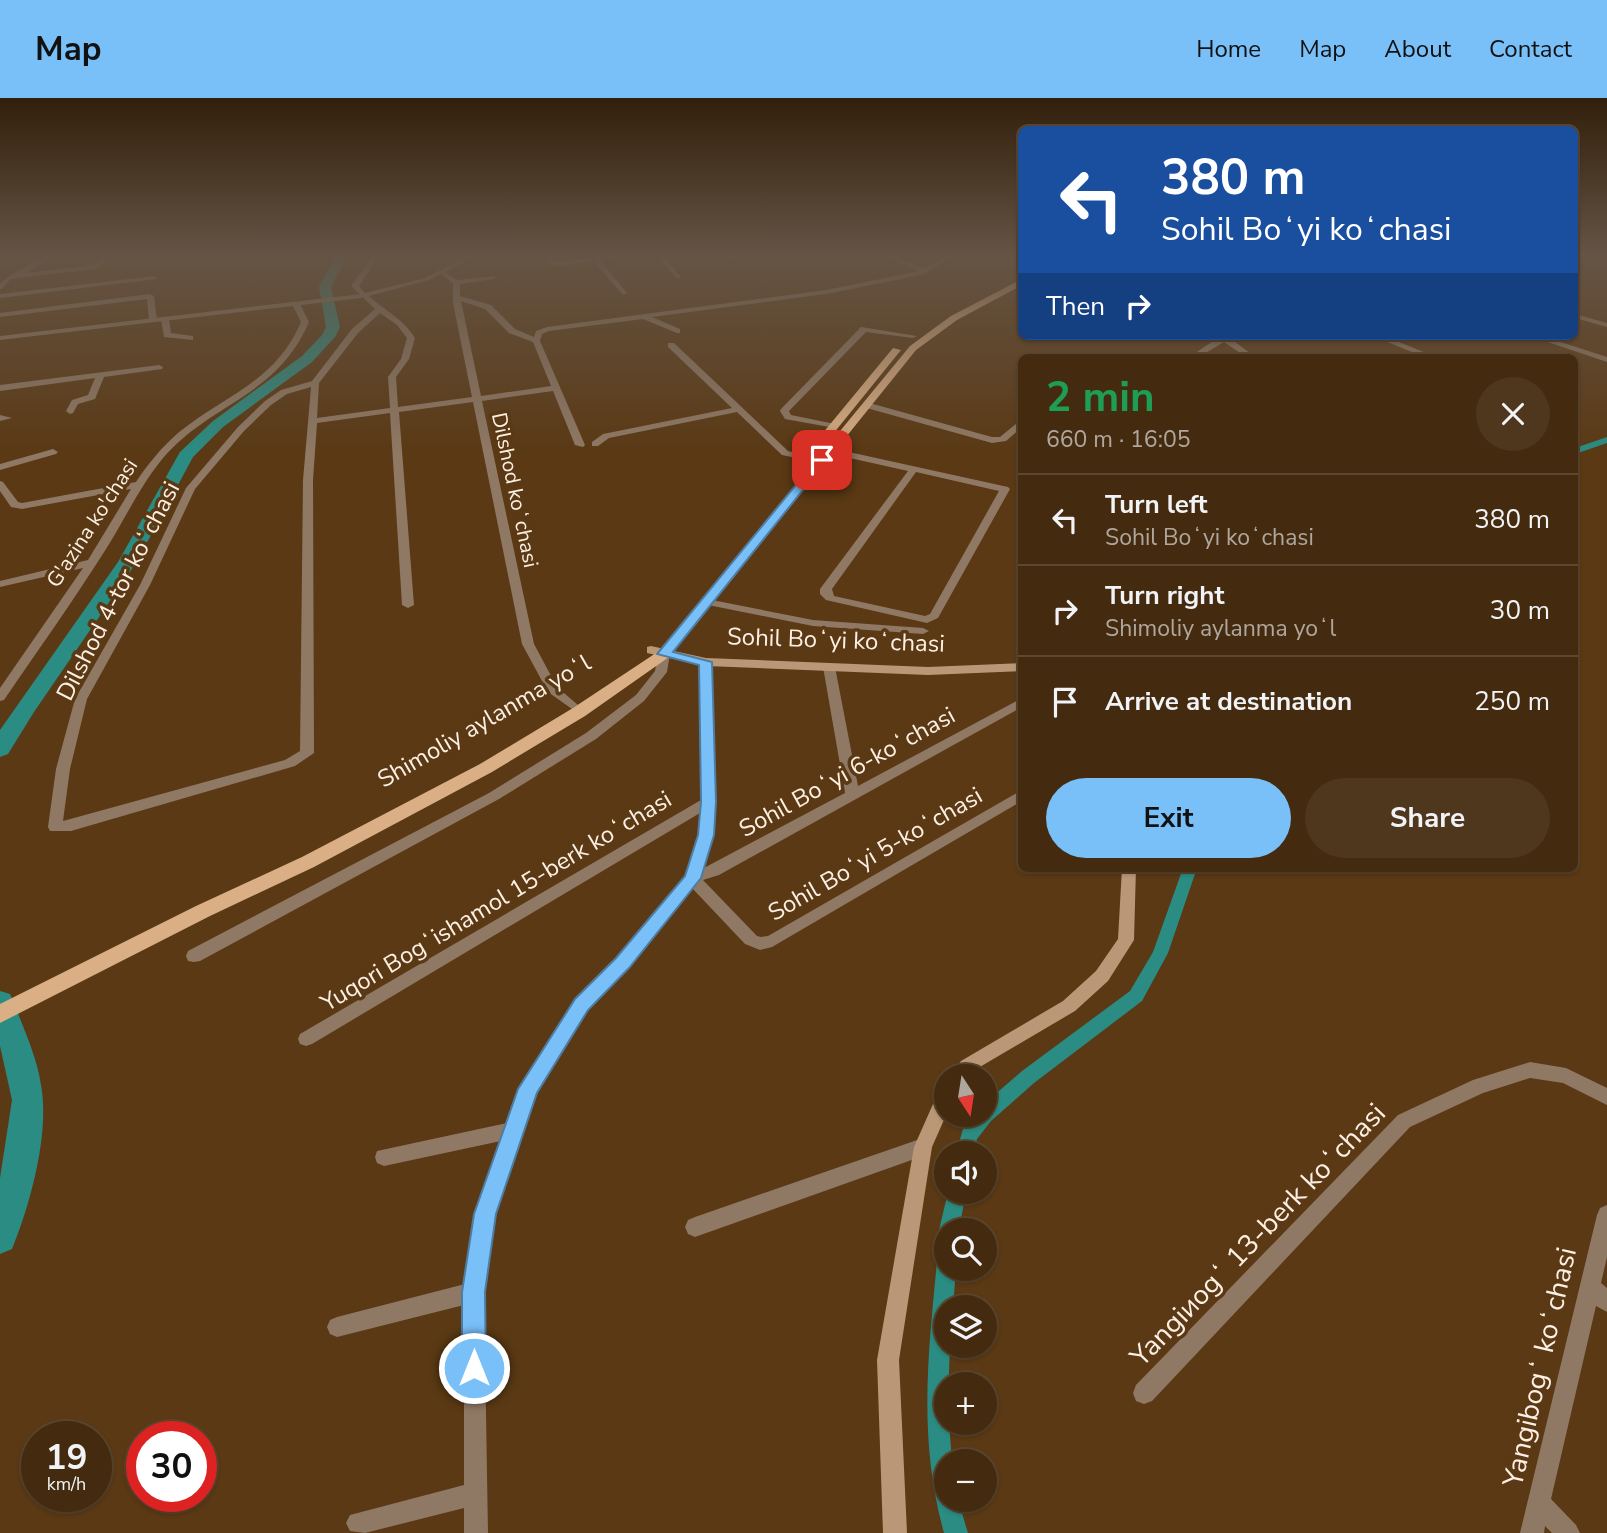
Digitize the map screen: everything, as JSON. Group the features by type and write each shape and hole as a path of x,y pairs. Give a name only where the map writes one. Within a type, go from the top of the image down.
{"main road":[{"name":"Shimoliy aylanma yoʻl","path":"0,1014 203,911 296,868 486,768 579,712 657,652 706,602 818,453 832,426 895,350 934,320"},
{"name":"Shimoliy aylanma yoʻl","path":"203,911 248,880 453,774 657,652 818,453 866,405 913,348 951,320"},
{"name":"Sohil Boʻyi koʻchasi","path":"657,652 705,662 928,671 1018,667"},
{"path":"970,1064 1069,1006 1102,976 1126,940 1129,872"},
{"path":"895,1533 888,1360 923,1147 934,1122"}],"street":[{"path":"0,338 153,320"},
{"path":"165,320 167,335 190,338"},
{"name":"G'azina ko'chasi","path":"0,697 90,563 137,485 166,449 270,373 300,342 304,320"},
{"path":"315,383 355,331 368,320"},
{"path":"395,320 405,325 411,338 405,359 392,377 408,605"},
{"name":"Dilshod koʻchasi","path":"461,320 528,644 552,689 572,705"},
{"path":"502,320 513,331 536,341"},
{"path":"580,445 536,341 539,333 547,329 612,320"},
{"path":"651,320 677,331"},
{"path":"1589,320 1607,325"},
{"path":"832,426 788,417 784,411 864,329 913,336"},
{"path":"1199,354 1221,340"},
{"path":"1230,340 1247,354"},
{"path":"1388,340 1424,354"},
{"path":"1546,340 1607,360"},
{"path":"671,345 785,453 818,453 914,469 1000,487 1006,492 933,616 917,620 830,598 826,589 914,469"},
{"path":"0,388 159,367"},
{"path":"70,411 75,402 92,397 102,374"},
{"name":"Dilshod 4-tor koʻchasi","path":"315,383 312,421 308,480 307,753 290,763 71,826 55,827 63,769 81,699 145,584 191,488 241,429 284,392 315,383"},
{"path":"312,421 555,388"},
{"path":"866,405 992,440 1003,439 1018,426"},
{"path":"595,444 606,436 740,409"},
{"path":"0,467 53,452"},
{"path":"0,484 15,505 22,506 137,485"},
{"path":"0,584 90,563"},
{"path":"706,602 813,623 923,631"},
{"path":"194,956 494,796 590,736 640,698 661,672 657,652"},
{"path":"476,1533 474,1292 485,1214 528,1089 582,1005 623,963 692,878 706,835 708,802 705,662"},
{"path":"830,667 852,793"},
{"name":"Sohil Boʻyi 6-koʻchasi","path":"692,878 714,871 1018,704"},
{"name":"Sohil Boʻyi 5-koʻchasi","path":"692,878 751,940 760,944 772,941 1018,797"},
{"name":"Yuqori Bogʻishamol 15-berk koʻchasi","path":"306,1039 708,802"},
{"name":"Yangiиogʻ 13-berk koʻchasi","path":"1144,1393 1404,1121 1479,1086 1530,1070 1566,1076 1607,1097"},
{"path":"384,1157 514,1130"},
{"path":"695,1227 923,1147"},
{"name":"Yangibogʻ koʻchasi","path":"1532,1533 1607,1215"},
{"path":"1590,1287 1607,1302"},
{"path":"337,1327 474,1292"},
{"path":"358,1523 475,1494"},
{"path":"1539,1503 1569,1533"}],"waterway":[{"path":"0,749 24,709 127,563 186,455 218,424 307,359 328,337 333,327 332,320"},
{"path":"1578,450 1607,440"},
{"path":"968,1141 969,1135 985,1115 1028,1077 1136,996 1160,953 1189,872"},
{"path":"0,1003 21,1064 27,1100 20,1161 0,1237"},
{"path":"952,1218 954,1204"},
{"path":"945,1281 938,1364 938,1432 947,1500 956,1533"}],"route":[{"path":"474,1368 474,1292 485,1214 528,1089 582,1005 623,963 692,878 706,835 708,802 705,662 664,654 822,460"}]}
